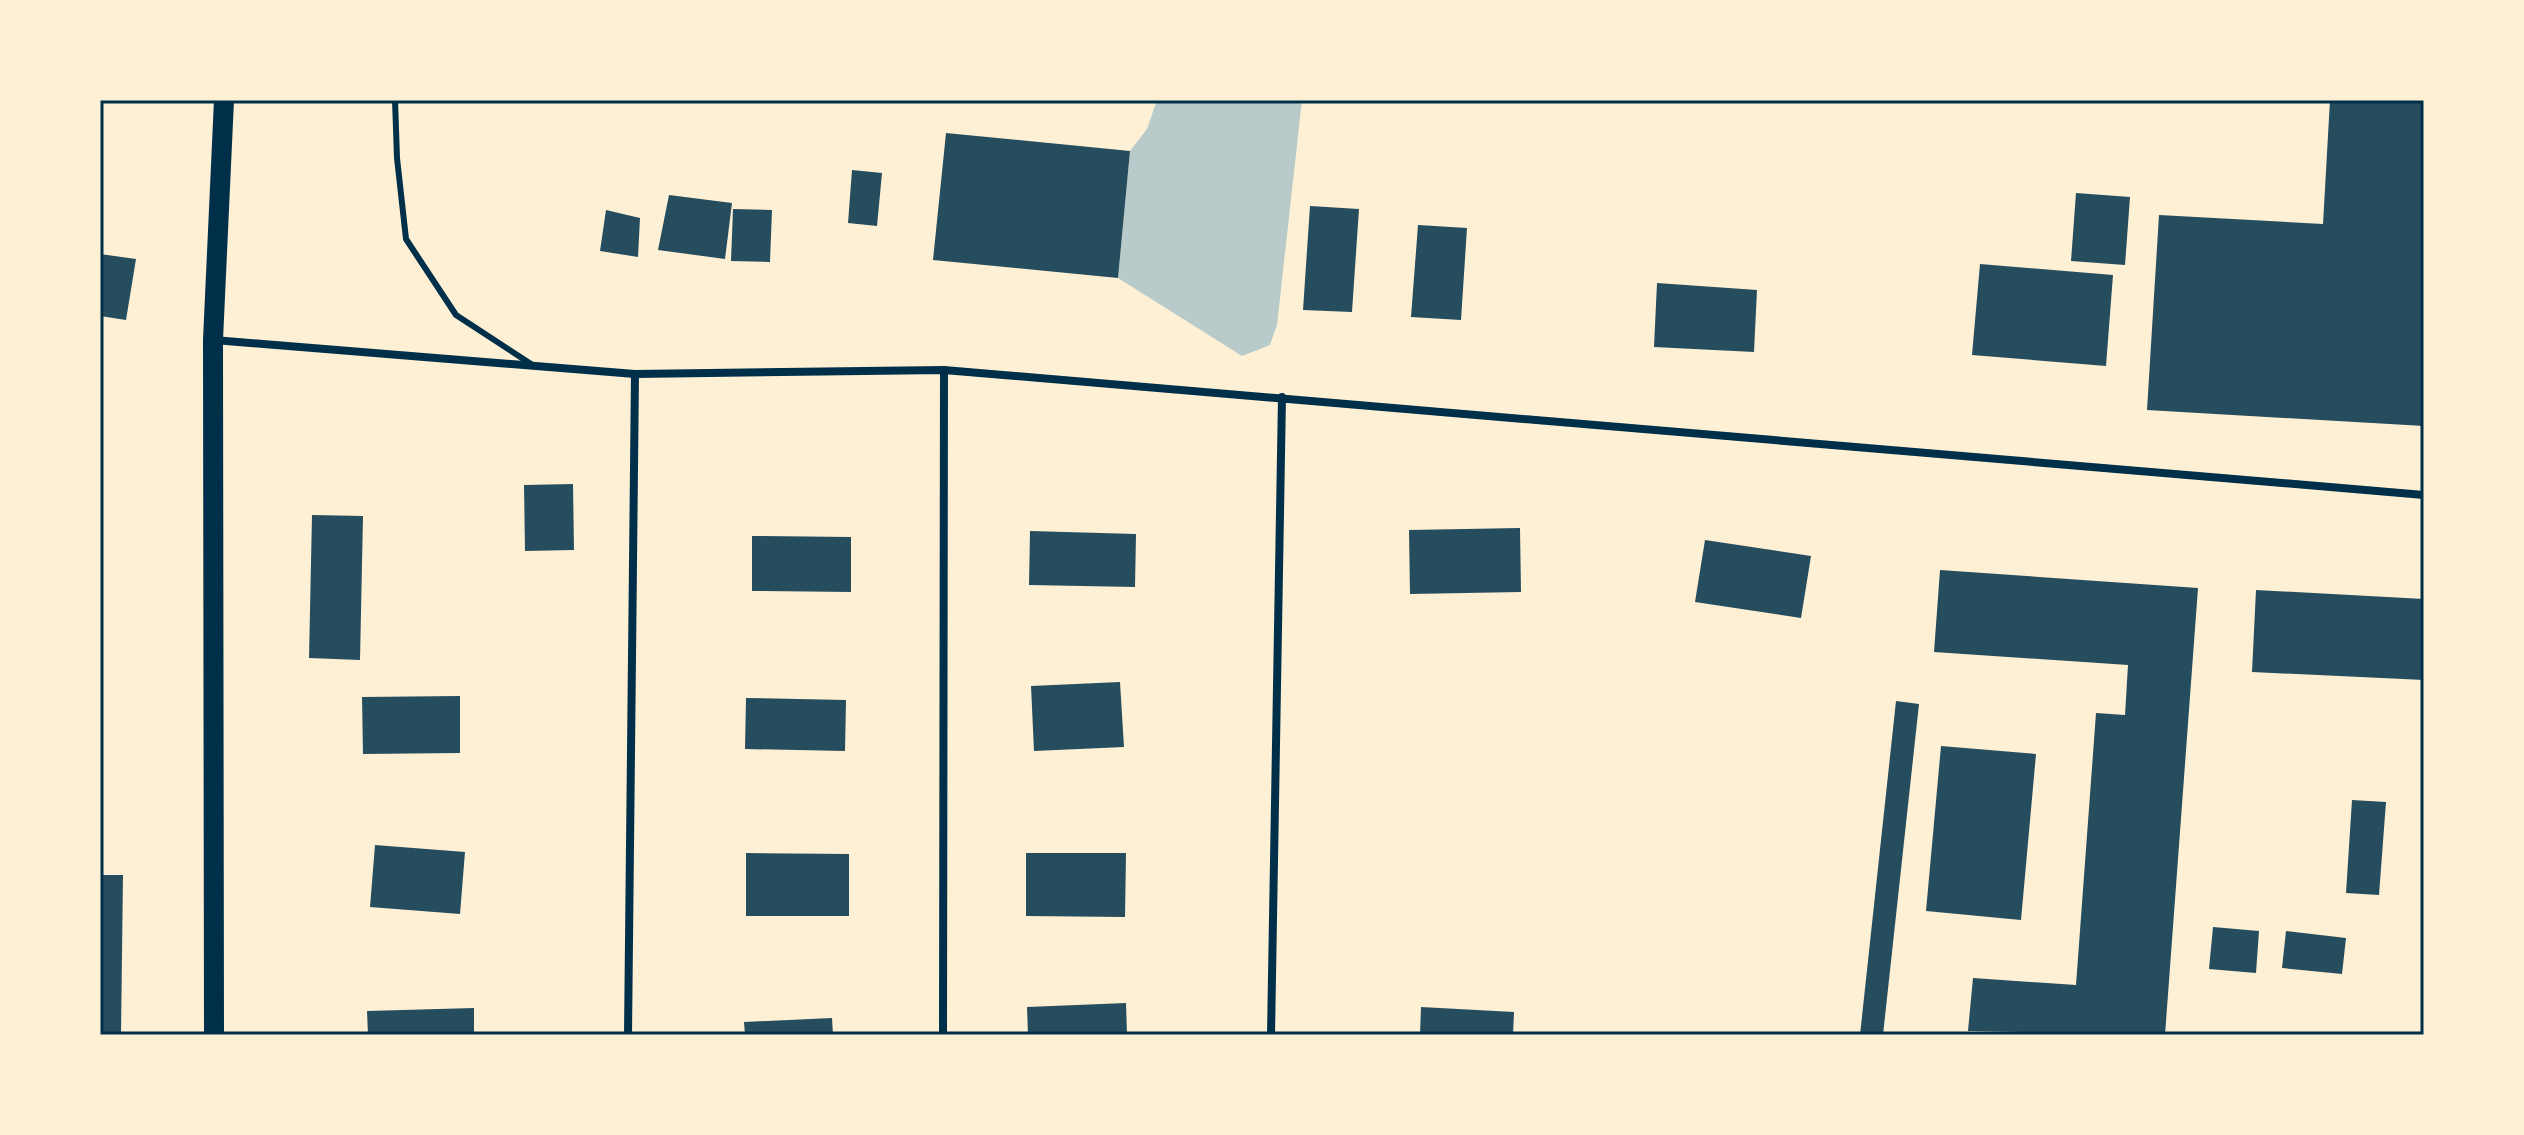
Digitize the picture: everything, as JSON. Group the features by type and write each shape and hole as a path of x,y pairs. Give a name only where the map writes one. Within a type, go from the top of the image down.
{"main road":[{"path":"214,1035 213,340 224,100"}],"street":[{"path":"213,340 635,374 944,370 2424,495"},
{"path":"943,1035 944,370"},
{"path":"628,1035 635,374"},
{"path":"1271,1035 1282,397"}],"lane":[{"path":"395,100 397,158 406,239 456,315 534,366"}],"shaded area":[{"path":"1157,100 1302,100 1277,325 1270,345 1242,356 1118,278 1130,151 1147,129"}],"building":[{"path":"2330,100 2424,100 2424,426 2147,410 2159,215 2323,224"},
{"path":"946,133 1130,151 1118,278 933,260"},
{"path":"852,170 882,173 877,226 848,223"},
{"path":"2076,193 2130,197 2125,265 2071,261"},
{"path":"669,195 732,203 725,259 658,250"},
{"path":"1310,206 1359,209 1352,312 1303,310"},
{"path":"733,209 772,210 770,262 731,261"},
{"path":"606,210 640,218 638,257 600,251"},
{"path":"1418,225 1467,228 1461,320 1411,317"},
{"path":"100,254 136,259 126,320 100,316"},
{"path":"1980,264 2113,275 2106,366 1972,355"},
{"path":"1657,283 1757,290 1754,352 1654,347"},
{"path":"573,484 574,550 525,551 524,485"},
{"path":"312,515 363,516 360,660 309,658"},
{"path":"1520,528 1521,592 1410,594 1409,530"},
{"path":"1030,531 1136,534 1135,587 1029,585"},
{"path":"752,536 851,537 851,592 752,591"},
{"path":"1705,540 1811,556 1801,618 1695,602"},
{"path":"1940,570 2198,588 2165,1035 1968,1031 1973,978 2076,985 2096,713 2125,715 2128,665 1934,652"},
{"path":"2256,590 2424,599 2424,680 2252,672"},
{"path":"1120,682 1124,747 1034,751 1031,686"},
{"path":"460,696 460,753 363,754 362,697"},
{"path":"746,698 846,700 845,751 745,749"},
{"path":"1896,701 1919,704 1883,1035 1860,1035"},
{"path":"1941,746 2036,754 2021,920 1926,911"},
{"path":"2352,800 2386,802 2379,895 2346,893"},
{"path":"375,845 465,852 460,914 370,907"},
{"path":"746,853 849,854 849,916 746,916"},
{"path":"1026,853 1126,853 1125,917 1026,916"},
{"path":"100,875 123,875 121,1035 100,1035"},
{"path":"2213,927 2259,931 2256,973 2209,969"},
{"path":"2286,931 2346,938 2342,974 2282,968"},
{"path":"1126,1003 1127,1035 1028,1035 1027,1007"},
{"path":"1421,1007 1514,1012 1513,1035 1420,1035"},
{"path":"474,1008 474,1035 368,1035 367,1011"},
{"path":"832,1018 833,1035 745,1035 744,1022"}]}
